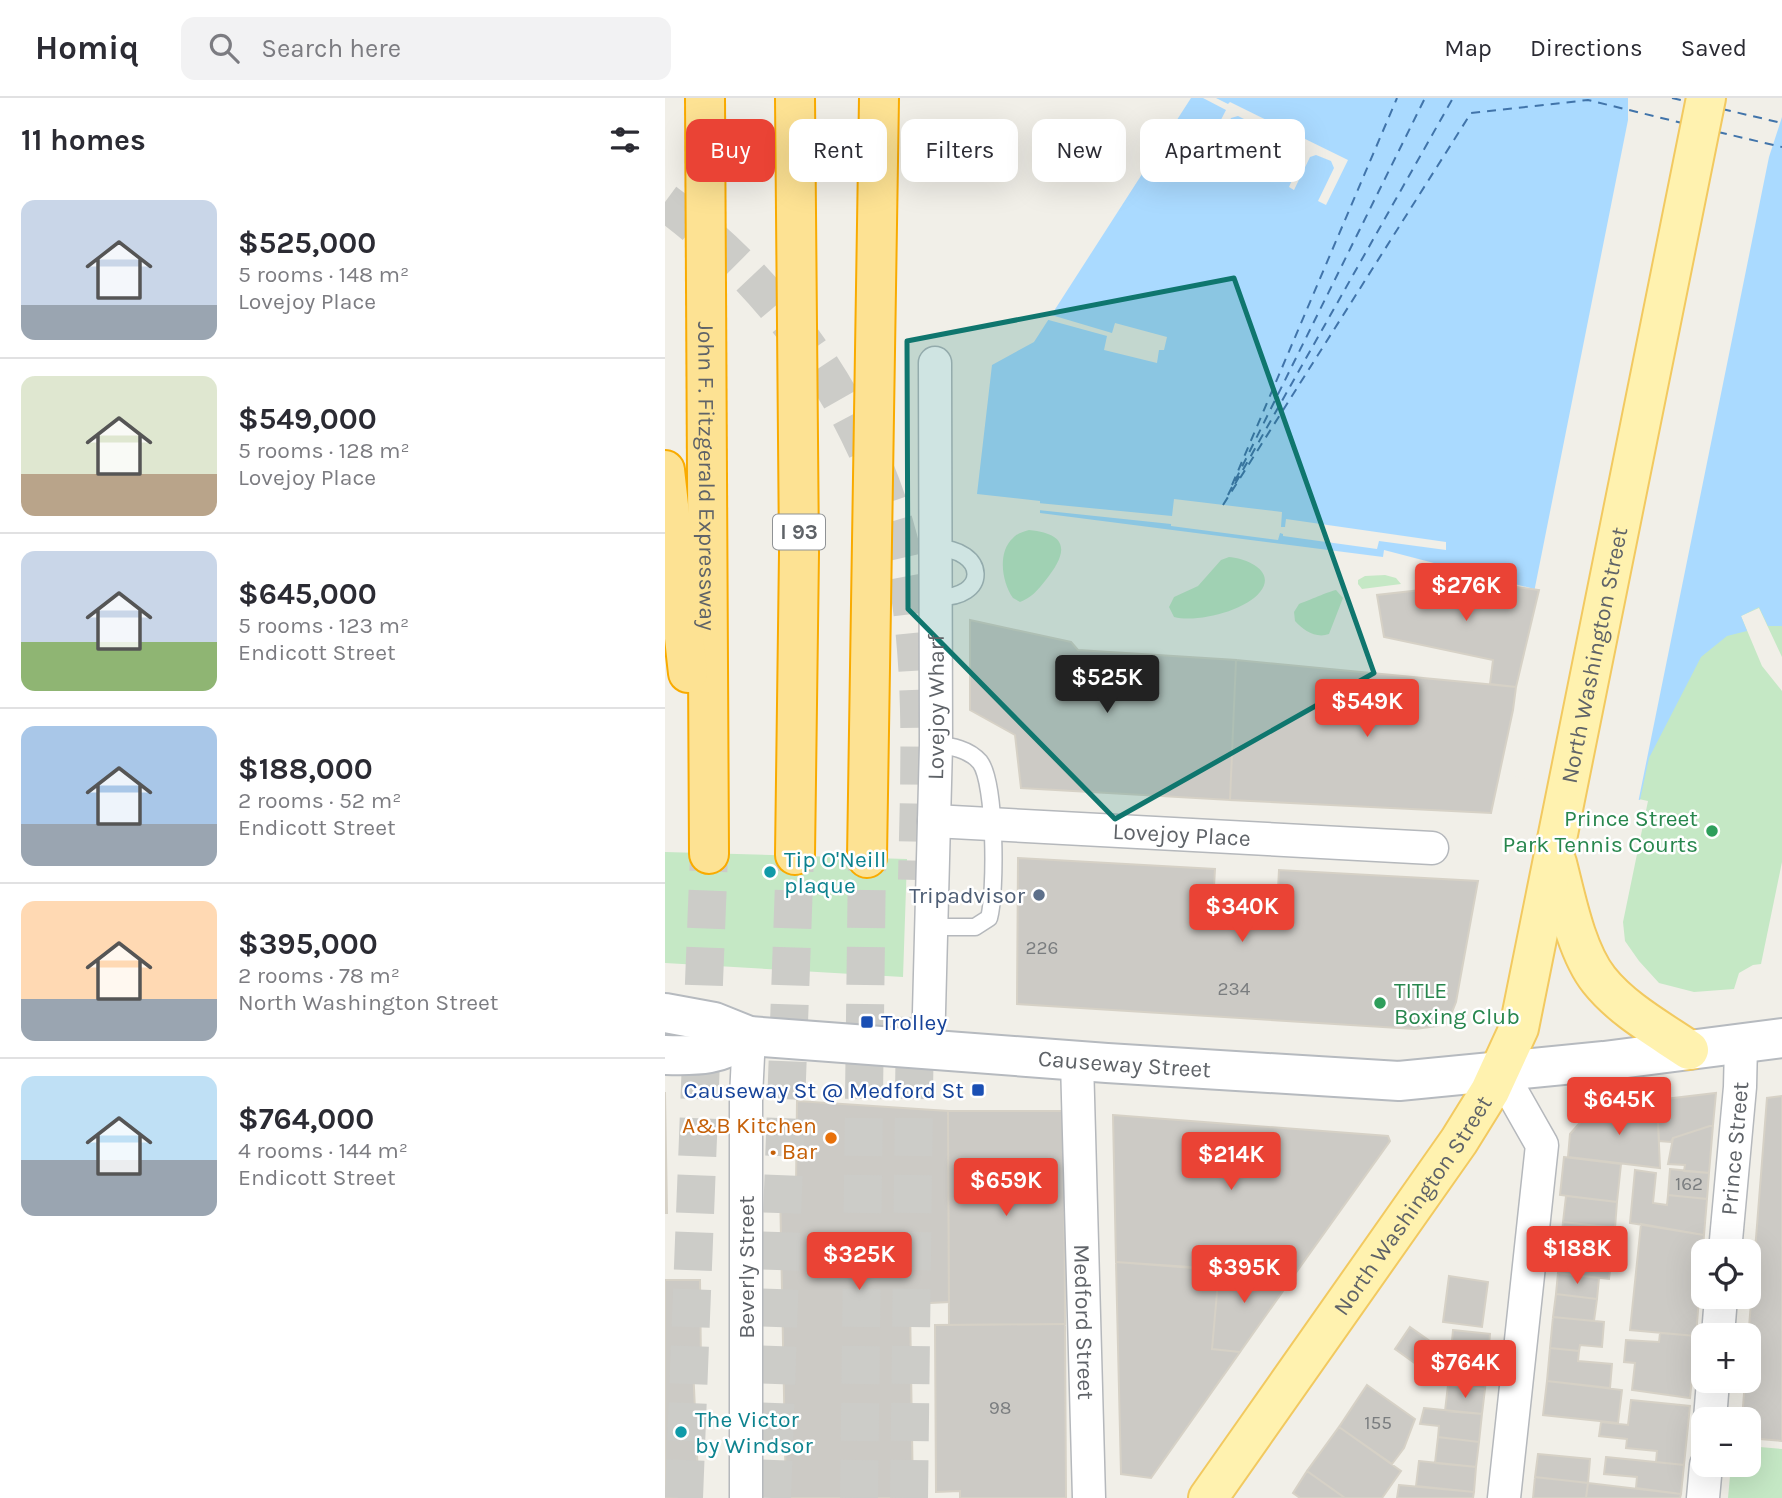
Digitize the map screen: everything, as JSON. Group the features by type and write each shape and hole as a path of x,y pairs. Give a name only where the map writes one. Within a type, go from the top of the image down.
{"highway":[{"name":"John F. Fitzgerald Expressway","path":"665,470 709,854 708,210 705,98"},
{"name":"I 93","path":"795,855 799,608 796,98"},
{"path":"867,858 879,98"}],"main road":[{"name":"North Washington Street","path":"1207,1498 1459,1141 1500,1071 1523,1016 1706,98"},
{"path":"1557,842 1565,893 1583,951 1598,979 1622,1002 1689,1050"},
{"name":"Causeway Street","path":"665,1013 714,1022 749,1036 1077,1061 1399,1081 1782,1038"},
{"path":"665,1055 711,1055 732,1047 749,1036"}],"street":[{"name":"Lovejoy Wharf","path":"928,1050 936,745 935,363"},
{"name":"Lovejoy Place","path":"934,821 1432,848"},
{"name":"Beverly Street","path":"746,1498 746,1097 749,1036"},
{"name":"Prince Street","path":"1726,1239 1740,1087 1741,1044"},
{"name":"Medford Street","path":"1077,1061 1089,1498"},
{"path":"1500,1071 1542,1145 1504,1498"},
{"path":"1703,1498 1705,1477"}],"lane":[{"path":"935,548 963,554 974,565 977,575 974,585 966,592 953,597 935,597"},
{"path":"931,927 975,927 989,918 993,824 990,798 981,764 962,750 936,745"}],"highlighted area":[{"path":"1234,278 1374,673 1115,819 908,609 907,341"}],"green space":[{"path":"1029,530 1052,536 1061,547 1061,554 1040,588 1020,602 1009,592 1003,559 1013,538"},
{"path":"1229,557 1251,563 1262,572 1265,578 1260,592 1243,605 1220,614 1195,618 1174,617 1169,607 1174,597 1198,586 1221,560"},
{"path":"1385,575 1396,578 1401,584 1362,589 1358,584 1358,580 1365,576"},
{"path":"1336,590 1343,598 1329,634 1310,633 1295,621 1294,612 1299,604"},
{"path":"1782,591 1782,657 1759,608 1741,616 1762,666 1782,691 1782,862 1761,964 1753,965 1739,973 1734,989 1694,992 1659,983 1625,941 1623,922 1648,801 1568,784 1597,652"},
{"path":"665,852 907,859 903,977 665,963"},
{"path":"1761,1447 1782,1449 1782,1498 1728,1498 1730,1477 1761,1477"}],"water":[{"path":"1191,98 1782,98 1782,626 1768,626 1759,607 1741,616 1747,631 1727,636 1701,657 1649,758 1640,800 1568,784 1538,590 1384,550 1383,557 1040,513 1040,501 977,494 992,365 1034,342 1140,177 1140,182 1305,182 1305,119 1177,119"}],"pier":[{"path":"1203,98 1216,98 1228,104 1230,102 1265,119 1244,119 1238,116 1221,119 1226,110"},
{"path":"1628,98 1782,98 1782,117 1769,157 1638,803 1508,775 1506,772 1509,718 1628,120"},
{"path":"1305,139 1348,160 1326,205 1318,201 1334,168 1331,161 1316,155 1310,157 1305,167"},
{"path":"1291,182 1298,182 1294,190 1289,187"},
{"path":"1048,314 1112,333 1115,323 1167,337 1164,350 1159,350 1157,363 1104,350 1107,336 1045,319"},
{"path":"1174,499 1282,512 1281,527 1285,527 1286,519 1446,542 1446,550 1379,541 1377,549 1283,536 1280,533 1278,540 1171,524 1038,510 1038,503 1172,516"}],"building":[{"path":"1484,583 1539,590 1516,687 1490,684 1493,660 1384,637 1377,595"},
{"path":"970,620 1071,642 1078,650 1236,660 1230,800 1021,788 1015,735 970,710"},
{"path":"1236,660 1516,687 1491,813 1230,800"},
{"path":"1018,858 1215,869 1214,887 1278,890 1279,870 1478,881 1456,1002 1452,1012 1437,1026 1415,1029 1017,1004"},
{"path":"665,1092 667,1213 665,1213"},
{"path":"1716,1093 1713,1125 1673,1138 1671,1142 1659,1141 1657,1100"},
{"path":"1782,1096 1782,1441 1761,1439 1761,1407 1743,1407 1744,1393 1761,1393 1761,1323 1749,1323 1750,1309 1761,1309 1761,1239 1756,1239 1767,1098"},
{"path":"1657,1100 1660,1168 1568,1157 1570,1134 1585,1117"},
{"path":"797,1101 948,1111 949,1302 910,1304 913,1498 786,1498 780,1187 796,1187"},
{"path":"948,1111 1064,1111 1065,1324 949,1325"},
{"path":"1113,1115 1388,1136 1390,1141 1295,1274 1116,1262"},
{"path":"1713,1125 1709,1173 1684,1171 1685,1165 1668,1164 1673,1138"},
{"path":"1564,1157 1621,1164 1617,1202 1560,1195"},
{"path":"1670,1169 1709,1173 1707,1199 1668,1195"},
{"path":"1635,1170 1656,1173 1653,1203 1667,1205 1668,1195 1707,1199 1704,1235 1630,1223"},
{"path":"1566,1196 1617,1202 1615,1228 1563,1222"},
{"path":"1563,1222 1615,1228 1609,1279 1558,1273"},
{"path":"1641,1224 1704,1235 1704,1239 1691,1239 1691,1309 1698,1309 1697,1323 1691,1323 1691,1336 1630,1330"},
{"path":"1116,1262 1219,1270 1212,1349 1240,1352 1151,1478 1121,1474"},
{"path":"1219,1270 1295,1274 1240,1352 1212,1349"},
{"path":"1558,1273 1599,1278 1597,1299 1556,1294"},
{"path":"1449,1276 1488,1282 1482,1327 1443,1322"},
{"name":"The Victor by Windsor","path":"665,1280 700,1280 701,1365 693,1366 699,1498 665,1498"},
{"path":"1556,1294 1597,1299 1594,1321 1553,1317"},
{"path":"1553,1317 1604,1322 1602,1347 1580,1345 1579,1351 1550,1348"},
{"path":"1065,1324 1066,1498 960,1498 960,1491 936,1492 935,1325"},
{"path":"1410,1327 1437,1346 1434,1377 1395,1349"},
{"path":"1453,1330 1490,1334 1485,1389 1448,1385"},
{"path":"1660,1333 1691,1336 1690,1398 1632,1390 1635,1363 1624,1362 1626,1340 1659,1342"},
{"path":"1550,1348 1579,1351 1578,1361 1612,1364 1610,1388 1547,1381"},
{"path":"1547,1381 1622,1390 1618,1423 1543,1415"},
{"path":"1367,1385 1415,1419 1404,1448 1392,1464 1339,1427"},
{"path":"1448,1385 1485,1389 1482,1414 1445,1411"},
{"path":"1631,1400 1690,1406 1684,1465 1656,1462 1657,1451 1626,1448 1627,1439 1599,1436 1601,1422 1628,1425"},
{"path":"1424,1408 1482,1414 1479,1442 1438,1437 1439,1426 1420,1424"},
{"path":"1339,1427 1401,1471 1382,1498 1345,1498 1307,1471"},
{"path":"1438,1437 1479,1442 1476,1467 1435,1463"},
{"path":"1538,1454 1590,1459 1588,1483 1535,1477"},
{"path":"1606,1457 1684,1465 1681,1494 1636,1488 1637,1477 1604,1474"},
{"path":"1419,1461 1476,1467 1474,1492 1416,1486"},
{"path":"1307,1471 1345,1498 1300,1498 1293,1493"},
{"path":"1535,1477 1588,1483 1586,1498 1533,1498"},
{"path":"1588,1483 1681,1494 1680,1498 1586,1498"},
{"path":"1399,1485 1474,1492 1473,1498 1397,1498"}],"ferry route":[{"path":"1232,485 1397,98"},
{"path":"1228,495 1425,98"},
{"path":"1235,484 1453,98"},
{"path":"1672,98 1685,101"},
{"path":"1223,505 1471,113 1588,100 1682,123"},
{"path":"1722,109 1782,123"},
{"path":"1718,132 1782,147"}],"tunnel":[{"path":"665,202 710,238 752,279 790,324 824,372 854,423 878,476 896,531 914,624 919,697 917,880"},
{"path":"684,1498 709,854"},
{"path":"772,1498 795,855"},
{"path":"859,1498 867,858"},
{"path":"909,1498 915,1017"}],"place":[{"name":"Prince Street Park Tennis Courts","path":"1712,831"},
{"name":"Tip O'Neill plaque","path":"770,872"},
{"name":"Tripadvisor","path":"1039,895"},
{"name":"TITLE Boxing Club","path":"1380,1003"},
{"name":"Trolley","path":"867,1022"},
{"name":"Causeway St @ Medford St","path":"978,1090"},
{"name":"A&B Kitchen • Bar","path":"831,1138"},
{"name":"The Victor by Windsor","path":"681,1432"}]}
